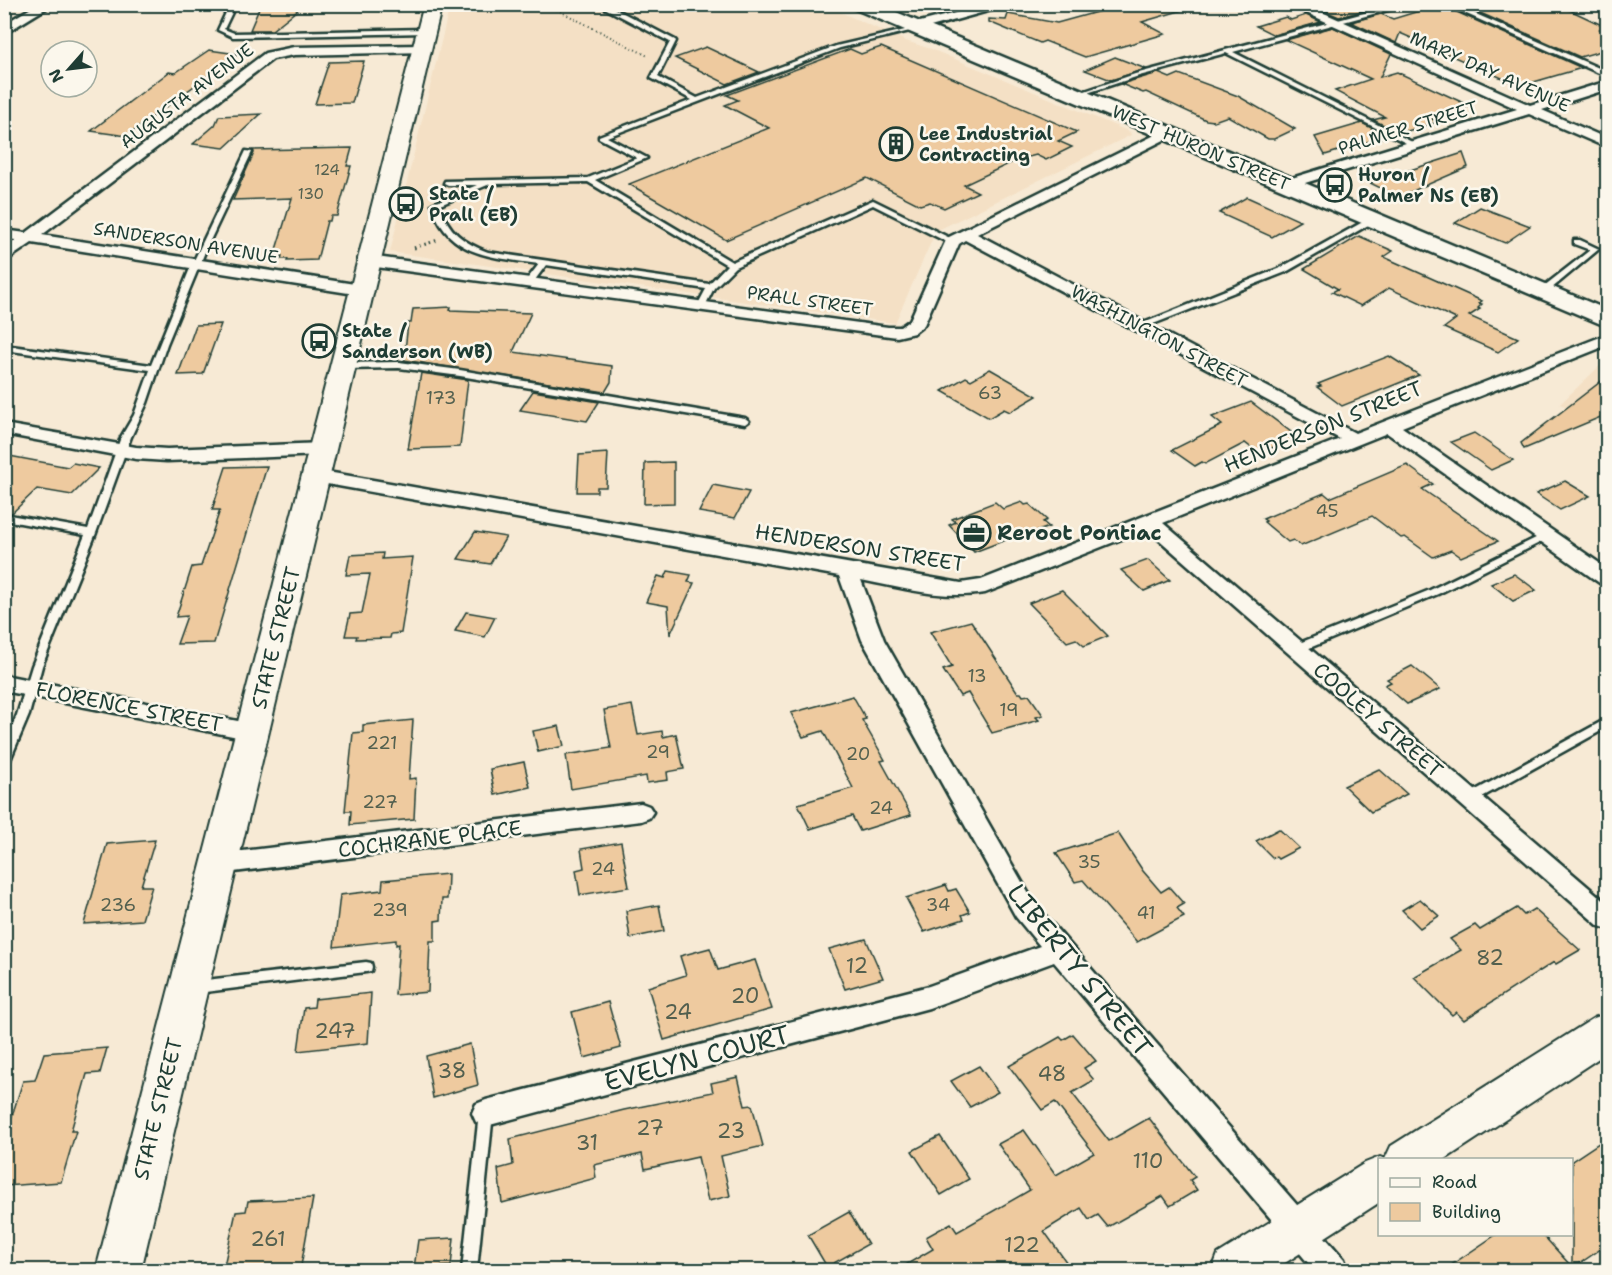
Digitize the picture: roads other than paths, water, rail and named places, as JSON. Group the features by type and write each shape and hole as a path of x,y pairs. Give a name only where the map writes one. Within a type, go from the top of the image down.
{"highway":[{"name":"WEST HURON STREET","path":"860,4 1608,319"}],"main road":[{"name":"STATE STREET","path":"117,1270 427,28"},
{"path":"1409,1158 1608,1030"},
{"path":"1234,1270 1378,1178"}],"street":[{"path":"4,30 47,4"},
{"path":"916,27 1007,4"},
{"name":"MARY DAY AVENUE","path":"1293,4 1608,144"},
{"path":"1601,4 1608,7"},
{"name":"AUGUSTA AVENUE","path":"4,258 267,57 290,51 363,50 427,28"},
{"name":"PALMER STREET","path":"1287,184 1608,85"},
{"path":"959,237 1167,133"},
{"name":"SANDERSON AVENUE","path":"4,234 361,290"},
{"name":"PRALL STREET","path":"369,261 892,332 906,330 918,322 959,237"},
{"name":"WASHINGTON STREET","path":"959,237 1140,326 1353,439"},
{"name":"HENDERSON STREET","path":"4,429 122,451 320,463 847,571 946,589 975,589 1608,339"},
{"path":"1388,425 1608,579"},
{"name":"COOLEY STREET","path":"1149,521 1608,919"},
{"name":"LIBERTY STREET","path":"847,571 873,640 1016,897 1058,950 1334,1270"},
{"name":"FLORENCE STREET","path":"4,683 253,732"},
{"name":"COCHRANE PLACE","path":"218,864 641,812"},
{"name":"EVELYN COURT","path":"486,1113 929,997 1058,950"}],"lane":[{"path":"233,4 221,30 233,35 368,33 427,28"},
{"path":"600,4 673,40 654,78 698,101"},
{"path":"1076,95 1099,86 1226,51 1407,4"},
{"path":"1447,4 1608,75"},
{"path":"448,183 589,180 643,158 601,137 838,47 916,27"},
{"path":"363,50 368,33"},
{"path":"1226,51 1414,145"},
{"path":"4,760 23,715 29,688 122,451 150,387 154,368 197,263 248,152"},
{"path":"589,180 732,265"},
{"path":"487,183 436,204 444,229 472,249 479,252 711,287"},
{"path":"700,306 711,287 732,265 873,202 959,237"},
{"path":"1140,326 1283,270 1373,220"},
{"path":"1542,292 1595,249 1577,242"},
{"path":"529,282 544,262"},
{"path":"4,347 154,368"},
{"path":"342,366 399,365 460,373 745,421"},
{"path":"4,517 91,533"},
{"path":"1296,649 1434,592 1546,536"},
{"path":"1469,799 1608,722"},
{"path":"188,989 366,967"},
{"name":"EVELYN COURT","path":"469,1270 486,1113"}],"place":[{"name":"Lee Industrial Contracting","path":"896,144"},
{"name":"Huron / Palmer NS (EB)","path":"1335,185"},
{"name":"State / Prall (EB)","path":"406,204"},
{"name":"State / Sanderson (WB)","path":"319,341"},
{"name":"Reroot Pontiac","path":"974,533"}]}
